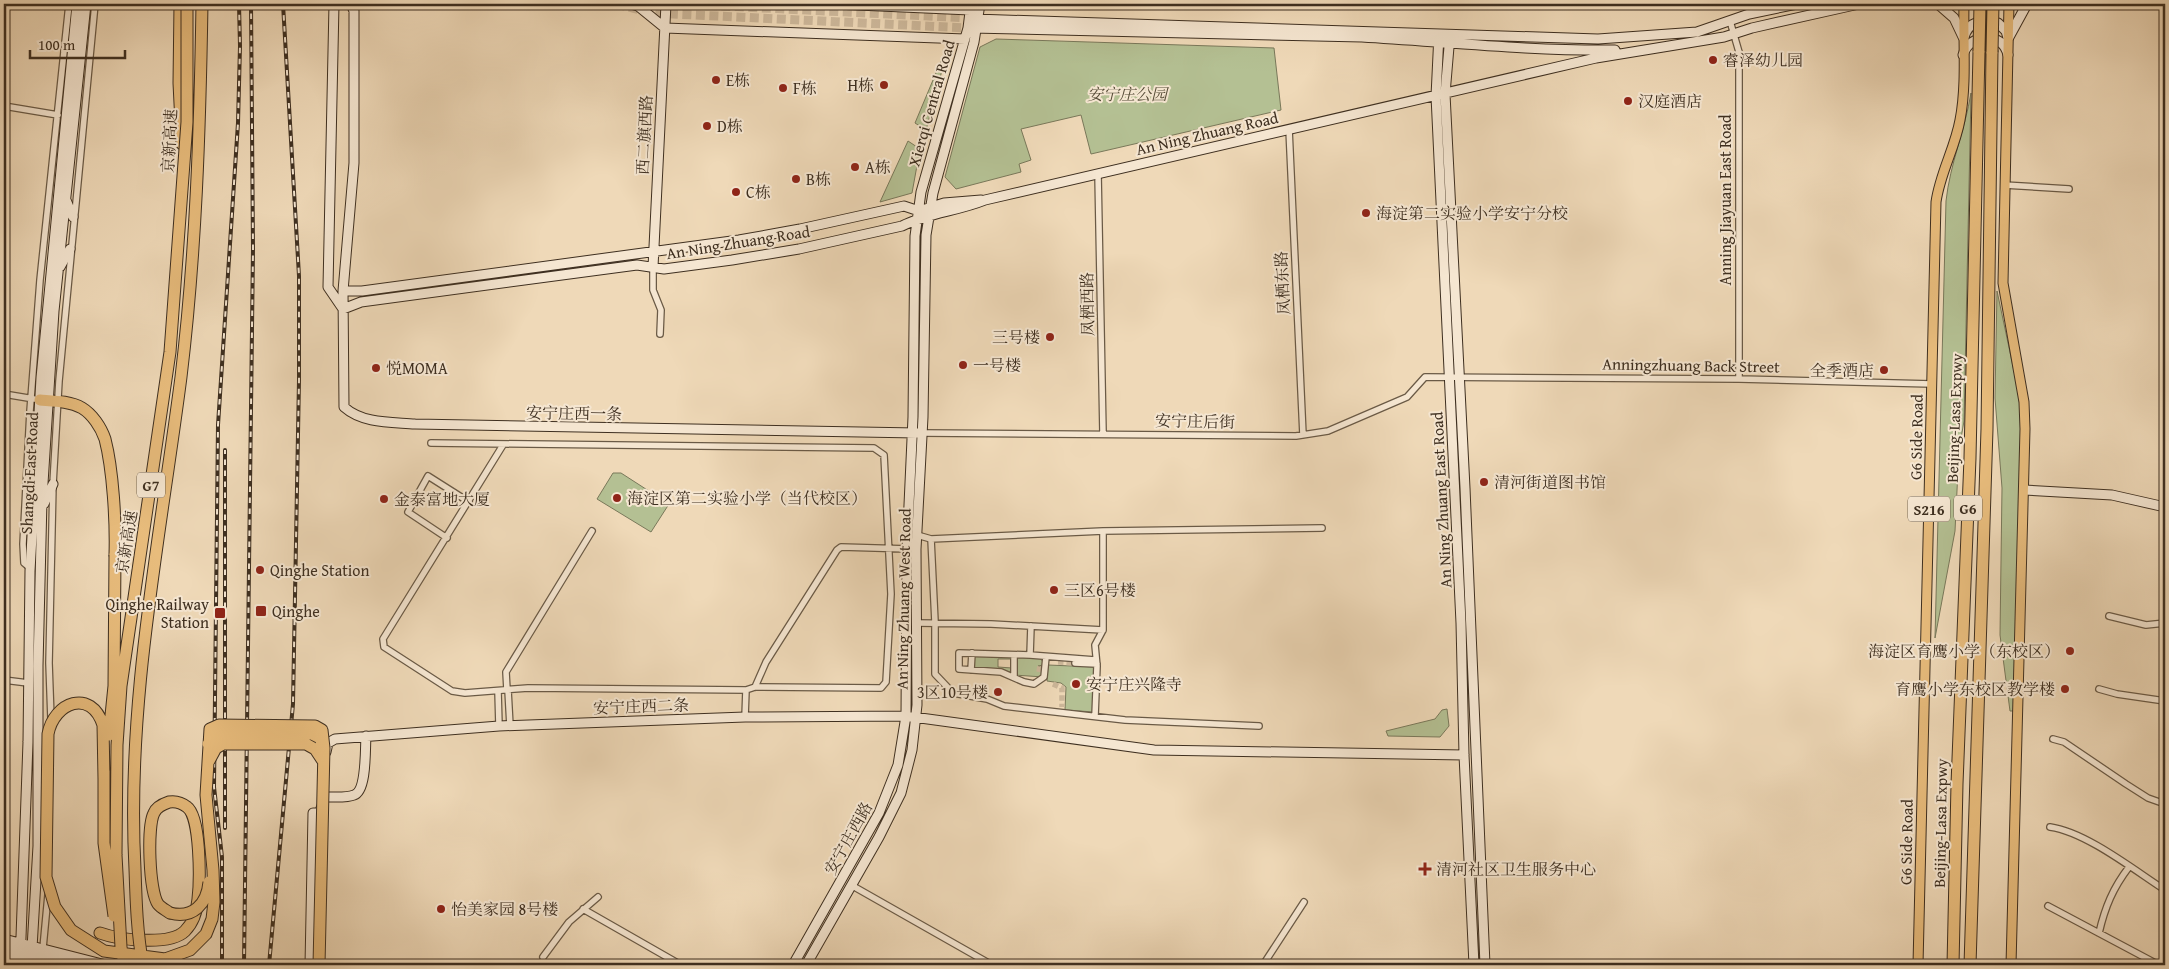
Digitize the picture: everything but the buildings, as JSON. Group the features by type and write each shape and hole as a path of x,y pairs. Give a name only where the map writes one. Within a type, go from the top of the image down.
{"highway":[{"path":"180,4 179,83 184,174"},
{"name":"京新高速","path":"124,965 121,947 115,814 121,686 170,352 187,122 187,4"},
{"name":"京新高速","path":"143,965 133,829 136,715 188,310 200,140 202,4"},
{"name":"Beijing-Lasa Expwy","path":"1953,965 1957,784 1970,458 1980,4"},
{"name":"Beijing-Lasa Expwy","path":"1970,965 1987,429 1993,4"},
{"path":"44,400 82,408 98,425 104,438 109,464 115,555 114,686 104,779"},
{"path":"121,947 109,895 104,843 104,724 101,717 89,705 69,704 62,708 50,724 48,734 46,877 55,907 71,930 104,951 127,955 166,958 190,950 206,934 212,920 214,902 206,795 210,729 219,725 315,726 322,730 324,748 319,965"},
{"path":"207,764 216,748 222,744 306,744 316,749 323,760"},
{"path":"100,932 154,940 168,939 184,932 189,926 198,900 196,825 192,812 187,807 175,802 168,802 157,809 150,826 153,888 158,904 170,913 185,915 200,906 205,900 210,872 211,848"}],"main road":[{"name":"Shangdi East Road","path":"72,101 77,4"},
{"name":"Shangdi East Road","path":"21,955 30,568 66,116 72,101 86,4"},
{"path":"334,4 328,287 343,309"},
{"name":"安宁庄西一条","path":"351,4 354,11 354,163 343,309 344,407 352,414 365,419 415,424 923,433"},
{"path":"631,4 638,6 665,28 965,39"},
{"name":"西二旗西路","path":"653,267 666,4"},
{"path":"836,4 972,18 1439,38 1621,38 1691,33 1748,14 1797,4"},
{"name":"Xierqi Central Road","path":"912,549 915,236 921,192 965,39 972,18 980,4"},
{"path":"1449,38 1507,48 1640,50 1699,42 1859,4"},
{"path":"1938,4 1956,21 1963,40"},
{"name":"G6 Side Road","path":"1918,965 1936,202 1940,179 1960,122 1964,4"},
{"path":"2009,4 2003,283 2024,402 2024,490 2011,965"},
{"path":"2008,42 2012,28 2027,4"},
{"name":"Xierqi Central Road","path":"930,213 972,18"},
{"path":"1963,40 1969,27 1979,21 1998,23 2006,31 2008,42"},
{"name":"An Ning Zhuang East Road","path":"1439,38 1450,376 1462,623 1464,756 1474,965"},
{"name":"An Ning Zhuang East Road","path":"1449,38 1441,95 1460,376 1485,965"},
{"path":"1963,58 1969,43 1979,38 1998,40 2005,47 2008,56"},
{"name":"An Ning Zhuang Road","path":"343,309 361,302 461,288 637,265 664,269 799,249 902,226 918,215 964,209 985,200 1640,50"},
{"name":"Shangdi East Road","path":"32,957 38,846 38,666 44,400 66,200 66,116"},
{"path":"66,200 73,217"},
{"name":"An Ning Zhuang Road","path":"343,291 362,292 800,229 904,206 918,215"},
{"name":"An Ning Zhuang West Road","path":"806,965 901,793 908,772 917,717 918,623 912,549 917,535 923,433 926,235 930,213"},
{"path":"58,269 70,249"},
{"path":"41,511 53,484"},
{"path":"2024,490 2112,495 2165,507"},
{"name":"安宁庄西路","path":"793,965 879,813 898,765 906,716 912,549"},
{"name":"安宁庄西二条","path":"327,797 328,743 335,739 498,726 745,717 906,716 1154,750 1464,756"},
{"path":"310,965 313,813 319,813 327,797 354,795 359,792 363,780 366,736"},
{"path":"4,939 21,955"},
{"path":"4,947 21,955 32,957 46,965"},
{"path":"32,957 44,948 76,961"},
{"path":"4,955 21,955 106,965"},
{"path":"4,964 9,965"}],"street":[{"path":"44,948 50,851 51,697 49,662 53,484 44,400 70,249 73,217 69,4"},
{"path":"72,101 95,4"},
{"name":"Anning Jiayuan East Road","path":"1730,21 1739,52 1739,379"},
{"path":"4,106 66,116"},
{"name":"凤栖东路","path":"1289,129 1302,435"},
{"name":"凤栖西路","path":"1098,174 1103,433"},
{"path":"2004,185 2069,189"},
{"path":"653,267 653,290 661,310 660,334"},
{"name":"Anningzhuang Back Street","path":"1450,376 1739,379 1932,384"},
{"name":"安宁庄后街","path":"923,433 1302,435 1328,431 1407,397 1425,377 1450,376"},
{"path":"4,394 44,400"},
{"path":"431,443 874,448 884,455 890,547 891,594 887,676 881,688 755,687 746,690 498,690 465,693 452,691 398,658 383,644 390,626 447,538 503,445"},
{"path":"447,538 408,512 428,476 469,502"},
{"path":"917,535 931,539 1103,531 1322,528"},
{"path":"1095,716 1095,645 1103,630 1103,531"},
{"path":"510,726 506,672 592,532"},
{"path":"931,539 935,622 935,674 953,694 987,699 1004,706 1062,710 1095,716 1171,723 1259,726"},
{"path":"755,687 766,662 837,550 841,547 912,549"},
{"path":"2109,616 2146,625 2165,624"},
{"path":"918,623 935,622 1103,630"},
{"path":"1030,655 1031,626"},
{"path":"1046,656 1043,666 1044,677 1034,684 1024,682 1001,672 959,669 959,652 1046,656 1096,662"},
{"path":"971,670 972,653"},
{"path":"1014,655 1014,677"},
{"path":"1075,663 1096,662"},
{"path":"4,680 28,683"},
{"path":"2099,689 2117,694 2165,701"},
{"path":"498,690 498,726"},
{"path":"745,717 746,690"},
{"path":"2053,739 2064,742 2148,798 2165,804"},
{"path":"2050,827 2066,829 2165,890"},
{"path":"2099,933 2105,907 2115,885 2128,867"},
{"path":"851,885 992,965"},
{"path":"543,957 569,922 598,897"},
{"path":"1263,965 1304,902"},
{"path":"2048,906 2159,965"},
{"path":"583,909 681,965"}],"green space":[{"name":"安宁庄公园","path":"996,39 1274,48 1281,110 1091,154 1081,115 1021,129 1031,160 1019,164 1021,172 956,189 945,177 980,47"},
{"path":"941,61 944,63 926,130 915,123"},
{"path":"1971,93 1964,421 1959,450 1955,531 1935,638 1946,201"},
{"path":"908,141 920,149 912,193 880,202"},
{"path":"1997,291 2018,390 2022,425 2015,711 2010,711 2000,635 2002,488 1995,398"},
{"path":"613,473 621,473 669,504 651,532 597,499"},
{"path":"973,656 1012,657 1012,659 998,659 998,667 1012,668 1011,672 972,669"},
{"path":"1015,657 1039,657 1044,663 1038,666 1043,668 1043,677 1014,675"},
{"path":"1048,665 1096,667 1094,712 1065,710 1066,687 1061,683 1047,681"},
{"path":"1447,709 1449,726 1440,737 1388,736 1386,731 1435,719 1442,710"}],"tunnel":[{"path":"616,4 653,13 968,28"},
{"path":"681,4 970,18"},
{"path":"1058,662 1075,663"},
{"path":"1039,672 1040,666"},
{"path":"1053,684 1062,688 1062,707"}],"railway":[{"path":"222,965 222,857 214,787 218,425 238,123 239,4"},
{"path":"244,965 253,249 251,4"},
{"path":"269,965 293,704 299,380 299,276 283,4"},
{"path":"225,450 225,828"}],"place":[{"name":"睿泽幼儿园","path":"1713,60"},
{"name":"E栋","path":"716,80"},
{"name":"H栋","path":"884,85"},
{"name":"F栋","path":"783,88"},
{"name":"汉庭酒店","path":"1628,101"},
{"name":"D栋","path":"707,126"},
{"name":"A栋","path":"855,167"},
{"name":"B栋","path":"796,179"},
{"name":"C栋","path":"736,192"},
{"name":"海淀第二实验小学安宁分校","path":"1366,213"},
{"name":"三号楼","path":"1050,337"},
{"name":"一号楼","path":"963,365"},
{"name":"悦MOMA","path":"376,368"},
{"name":"全季酒店","path":"1884,370"},
{"name":"清河街道图书馆","path":"1484,482"},
{"name":"海淀区第二实验小学（当代校区）","path":"617,498"},
{"name":"金泰富地大厦","path":"384,499"},
{"name":"Qinghe Station","path":"260,570"},
{"name":"三区6号楼","path":"1054,590"},
{"name":"Qinghe","path":"261,611"},
{"name":"Qinghe Railway Station","path":"220,613"},
{"name":"海淀区育鹰小学（东校区）","path":"2070,651"},
{"name":"安宁庄兴隆寺","path":"1076,684"},
{"name":"育鹰小学东校区教学楼","path":"2065,689"},
{"name":"3区10号楼","path":"998,692"},
{"name":"清河社区卫生服务中心","path":"1425,869"},
{"name":"怡美家园 8号楼","path":"441,909"}]}
